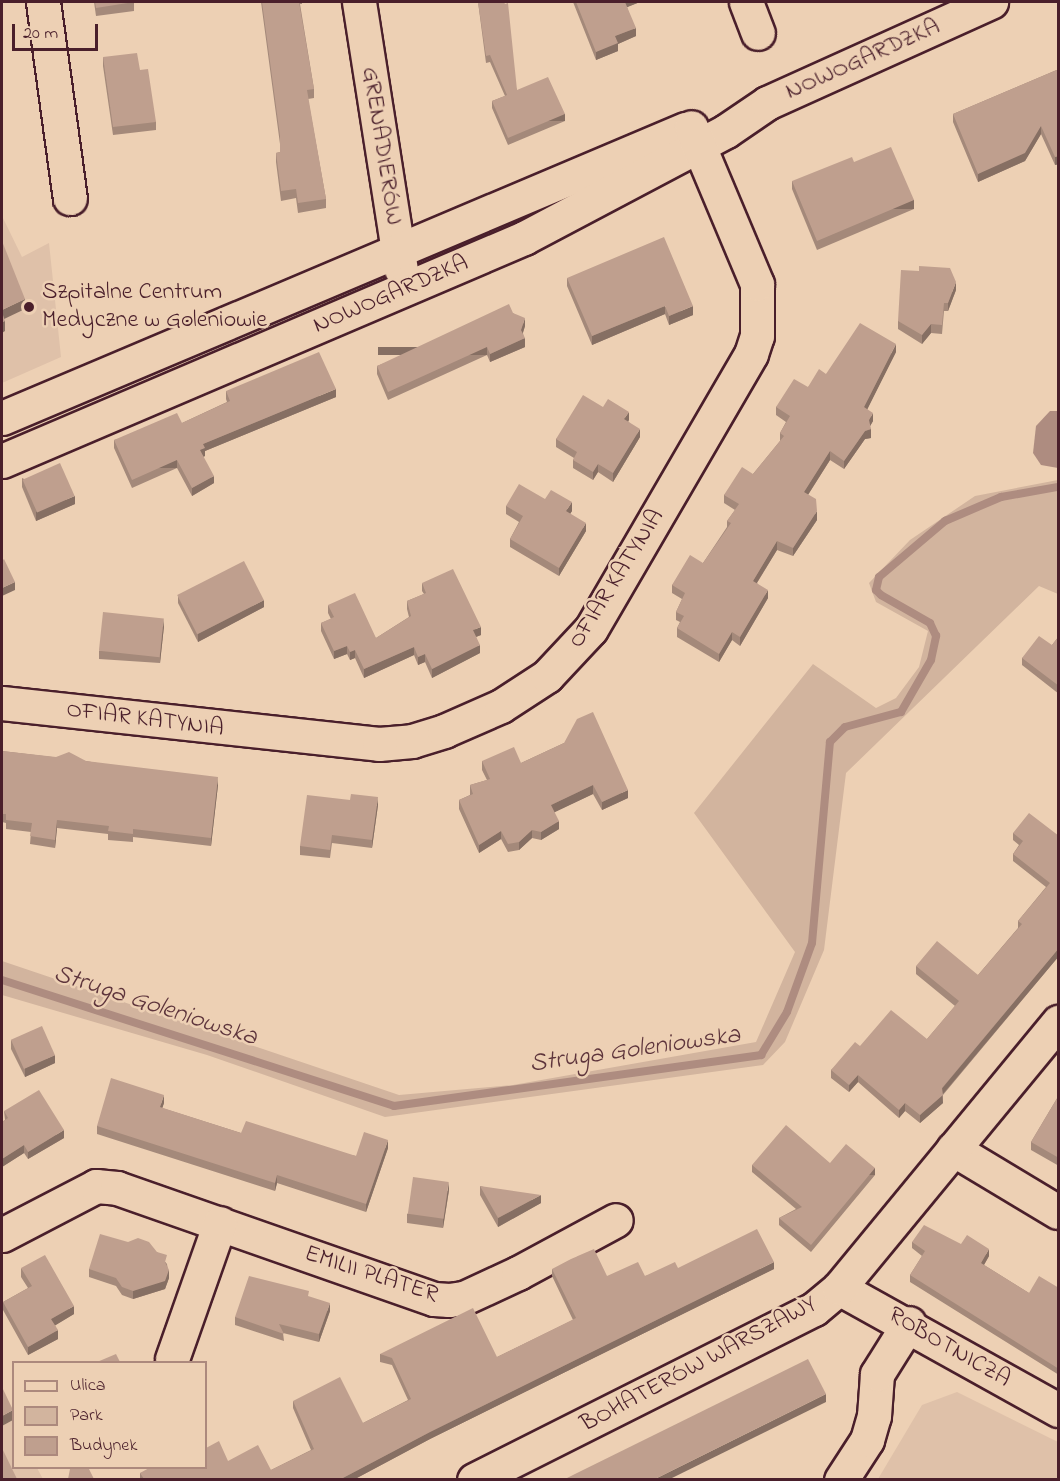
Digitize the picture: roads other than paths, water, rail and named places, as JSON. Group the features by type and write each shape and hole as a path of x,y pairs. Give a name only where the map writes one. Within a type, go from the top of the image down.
{"street":[{"path":"43,2 70,198"},
{"name":"GRENADIERÓW","path":"359,2 405,289"},
{"path":"746,2 758,33"},
{"name":"NOWOGARDZKA","path":"2,461 524,238 743,107 767,103 991,2"},
{"name":"NOWOGARDZKA","path":"2,418 397,250 695,136"},
{"name":"OFIAR KATYNIA","path":"2,703 379,744 412,741 444,731 501,706 547,676 591,629 751,354 758,336 757,284 695,136"},
{"name":"BOHATERÓW WARSZAWY","path":"477,1479 814,1309 839,1288 1059,1023"},
{"path":"953,1149 1059,1212"},
{"name":"EMILII PLATER","path":"2,1235 96,1186 117,1188 434,1299 449,1300 464,1298 518,1273 615,1220"},
{"path":"172,1359 220,1223"},
{"name":"ROBOTNICZA","path":"839,1288 909,1323 1059,1410"},
{"path":"841,1479 867,1440 874,1416 877,1374 909,1323"}],"waterway":[{"name":"Struga Goleniowska","path":"2,980 394,1106 761,1055 787,1012 812,943 830,742 845,727 901,712 931,660 936,636 930,623 881,595 876,590 879,577 945,521 1001,497 1058,487"}],"place":[{"name":"Szpitalne Centrum Medyczne w Goleniowie","path":"29,307"}]}
